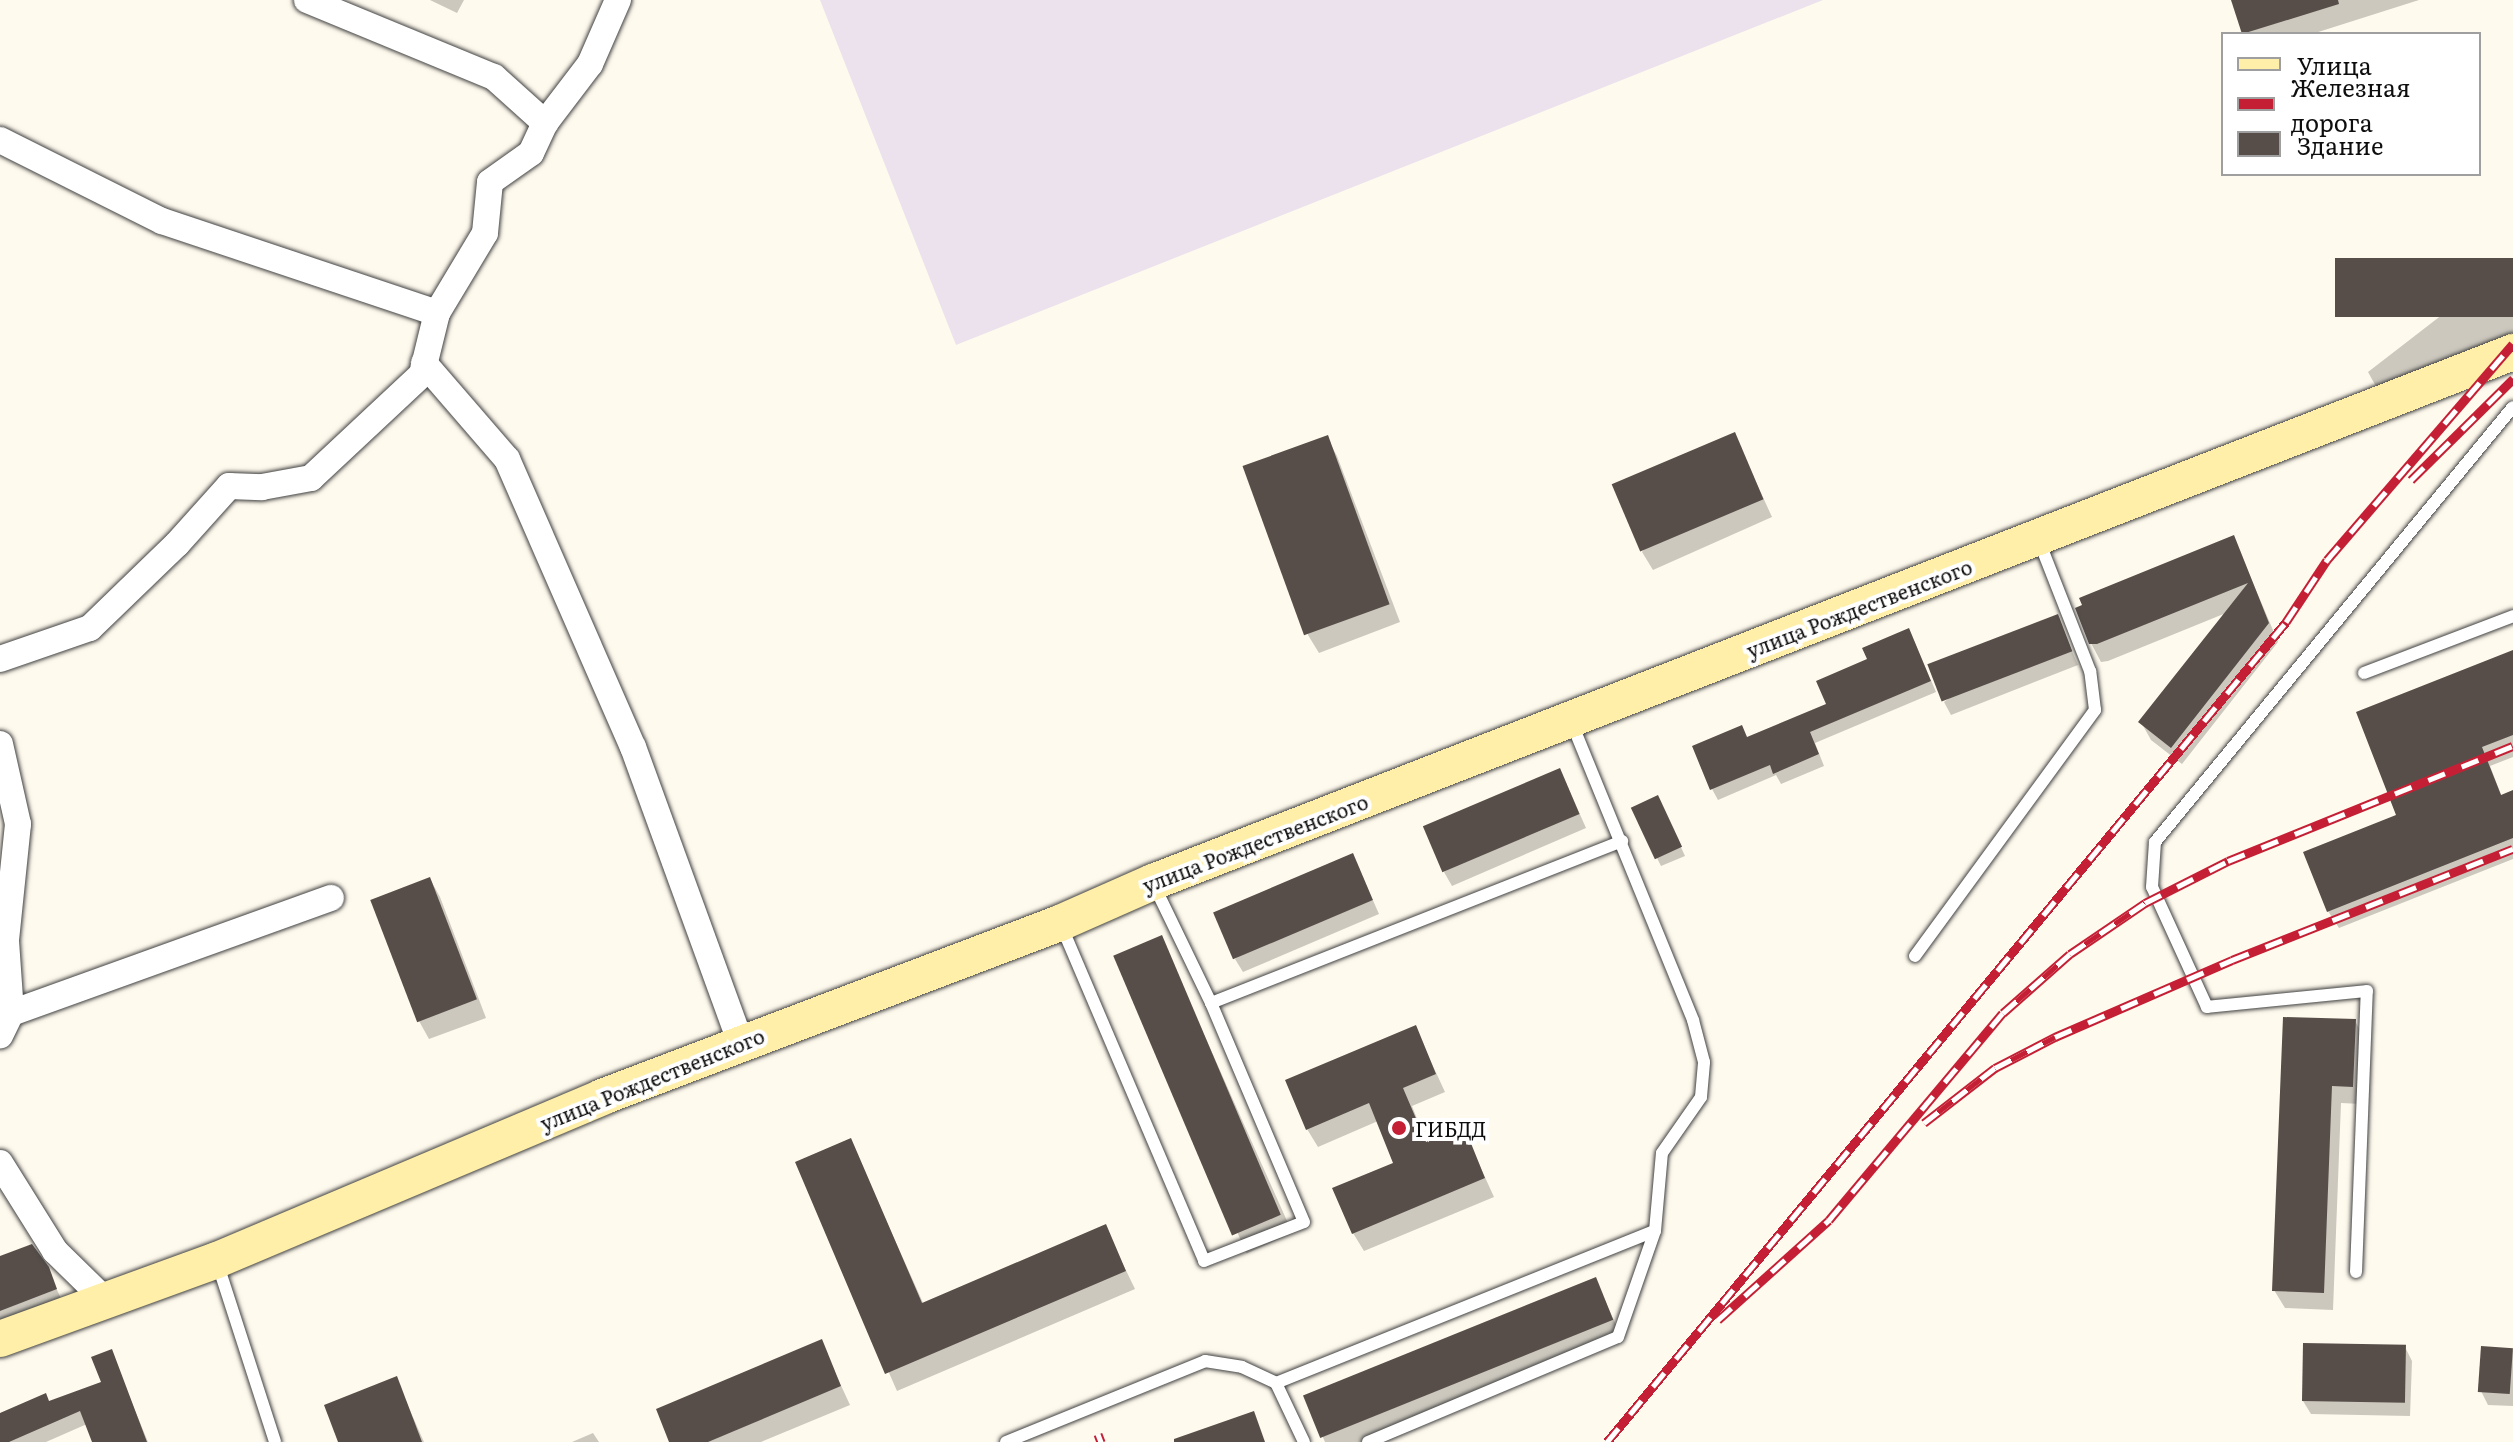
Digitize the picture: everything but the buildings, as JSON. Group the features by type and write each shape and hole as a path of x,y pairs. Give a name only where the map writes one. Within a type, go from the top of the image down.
{"main road":[{"name":"улица Рождественского","path":"0,1339 217,1260 602,1097 1060,923 1153,882 2513,352"},
{"path":"0,1359 217,1260"}],"street":[{"path":"307,0 494,77 545,123"},
{"path":"0,659 90,628 177,544 229,486 262,487 311,478 422,374 437,313 485,233 490,182 531,153 545,123 590,64 618,0"},
{"path":"0,140 162,221 437,313"},
{"path":"424,363 507,459 633,747 741,1043"},
{"path":"0,744 18,824 6,941 5,1024 331,898"},
{"path":"0,1163 55,1251 105,1300"}],"lane":[{"path":"2356,1272 2367,991 2207,1007 2152,887 2155,842 2513,407"},
{"path":"1915,956 2095,710 2090,671 2038,538"},
{"path":"2364,673 2513,616"},
{"path":"1368,1442 1618,1337 1655,1231 1662,1153 1701,1097 1704,1062 1693,1020 1622,841 1570,721"},
{"path":"1211,1003 1622,841"},
{"path":"1060,923 1204,1261 1304,1222 1211,1003 1153,882"},
{"path":"1276,1383 1655,1231"},
{"path":"217,1260 275,1442"},
{"path":"1006,1442 1205,1361 1242,1367 1276,1383 1304,1442"}],"shaded area":[{"path":"820,0 1823,0 956,345"}],"railway":[{"path":"1607,1442 2286,622 2327,560 2513,344"},
{"path":"2411,480 2513,379"},
{"path":"1718,1320 1829,1220 2003,1013 2070,954 2145,903 2228,861 2513,746"},
{"path":"1924,1123 1995,1068 2055,1037 2232,960 2513,849"},
{"path":"1098,1434 1101,1442"}],"place":[{"name":"ГИБДД","path":"1399,1128"}]}
